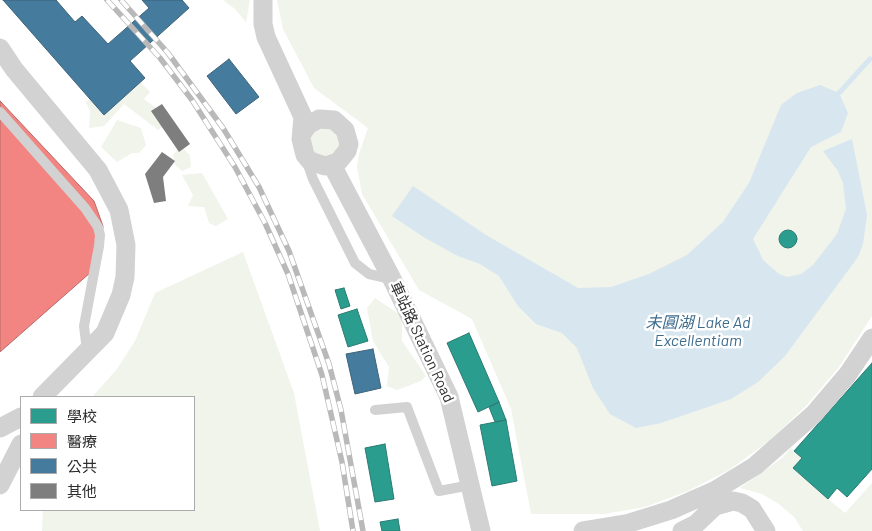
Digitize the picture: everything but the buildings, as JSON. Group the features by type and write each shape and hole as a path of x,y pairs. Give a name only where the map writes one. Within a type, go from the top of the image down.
{"street":[{"path":"262,0 263,24 266,37 299,104 303,117 301,140 305,155 317,164 332,165 343,157 348,144 345,130 334,120 319,119 308,125 303,132"},
{"path":"0,48 7,65 98,170 112,194 121,218 126,260 121,295 105,333 43,396"},
{"name":"車站路 Station Road","path":"332,165 392,279 448,396 481,531"},
{"path":"583,531 632,527 693,501 755,466 814,414 848,374 872,339"},
{"path":"0,428 20,418"},
{"path":"0,485 20,446"},
{"path":"682,531 696,524 715,506 732,501 742,503 752,509 766,531"}],"lane":[{"path":"0,112 93,218 100,235 84,326 86,352"},
{"path":"305,155 313,179 355,263 369,274 392,279"},
{"path":"375,410 407,408 439,491 471,485"}],"shaded area":[{"path":"223,0 250,0 246,22 235,9"},
{"path":"277,0 872,0 872,316 839,367 806,406 769,441 729,470 688,491 645,507 604,514 531,514 511,409 472,319 419,290 362,194 357,167 359,154 368,128 314,88 283,29"},
{"path":"126,68 150,92 144,99 167,116 169,122 158,130 124,104 104,126 89,128 90,111 86,102 114,75"},
{"path":"117,120 141,128 146,145 139,153 132,153 117,162 101,147"},
{"path":"329,124 342,139 336,154 319,157 310,150 310,133"},
{"path":"180,146 190,155 191,167 182,171 175,165 173,155"},
{"path":"202,173 228,219 216,226 209,223 204,207 188,206 193,195 182,175"},
{"path":"243,252 294,393 320,531 42,531 43,511 195,511 195,396 93,396 117,369 135,341 155,293"},
{"path":"375,298 402,316 402,341 426,376 421,381 397,390 387,386 389,367 373,341 367,308"},
{"path":"791,448 802,458 828,499 845,513 872,483 872,531 803,531 794,517 779,504 762,494 740,488 782,458"}],"water":[{"name":"未圓湖 Lake Ad Excellentiam","path":"820,85 839,93 848,113 841,132 811,147 753,239 763,260 779,274 787,277 801,274 813,265 837,234 846,209 843,183 838,171 823,151 852,139 867,215 863,244 858,257 785,356 758,382 731,399 661,423 636,428 610,414 593,388 577,348 562,333 536,324 518,306 499,276 480,264 458,256 425,238 392,216 413,186 486,235 578,288 611,287 649,274 687,255 723,222 749,183 781,105 797,93"}],"waterway":[{"path":"839,93 870,59"}],"railway":[{"path":"107,0 160,58 192,100 235,167 265,223 288,274 322,375 342,462 353,531"},
{"path":"121,0 168,53 223,128 259,187 289,251 329,364 341,410 363,531"}]}
